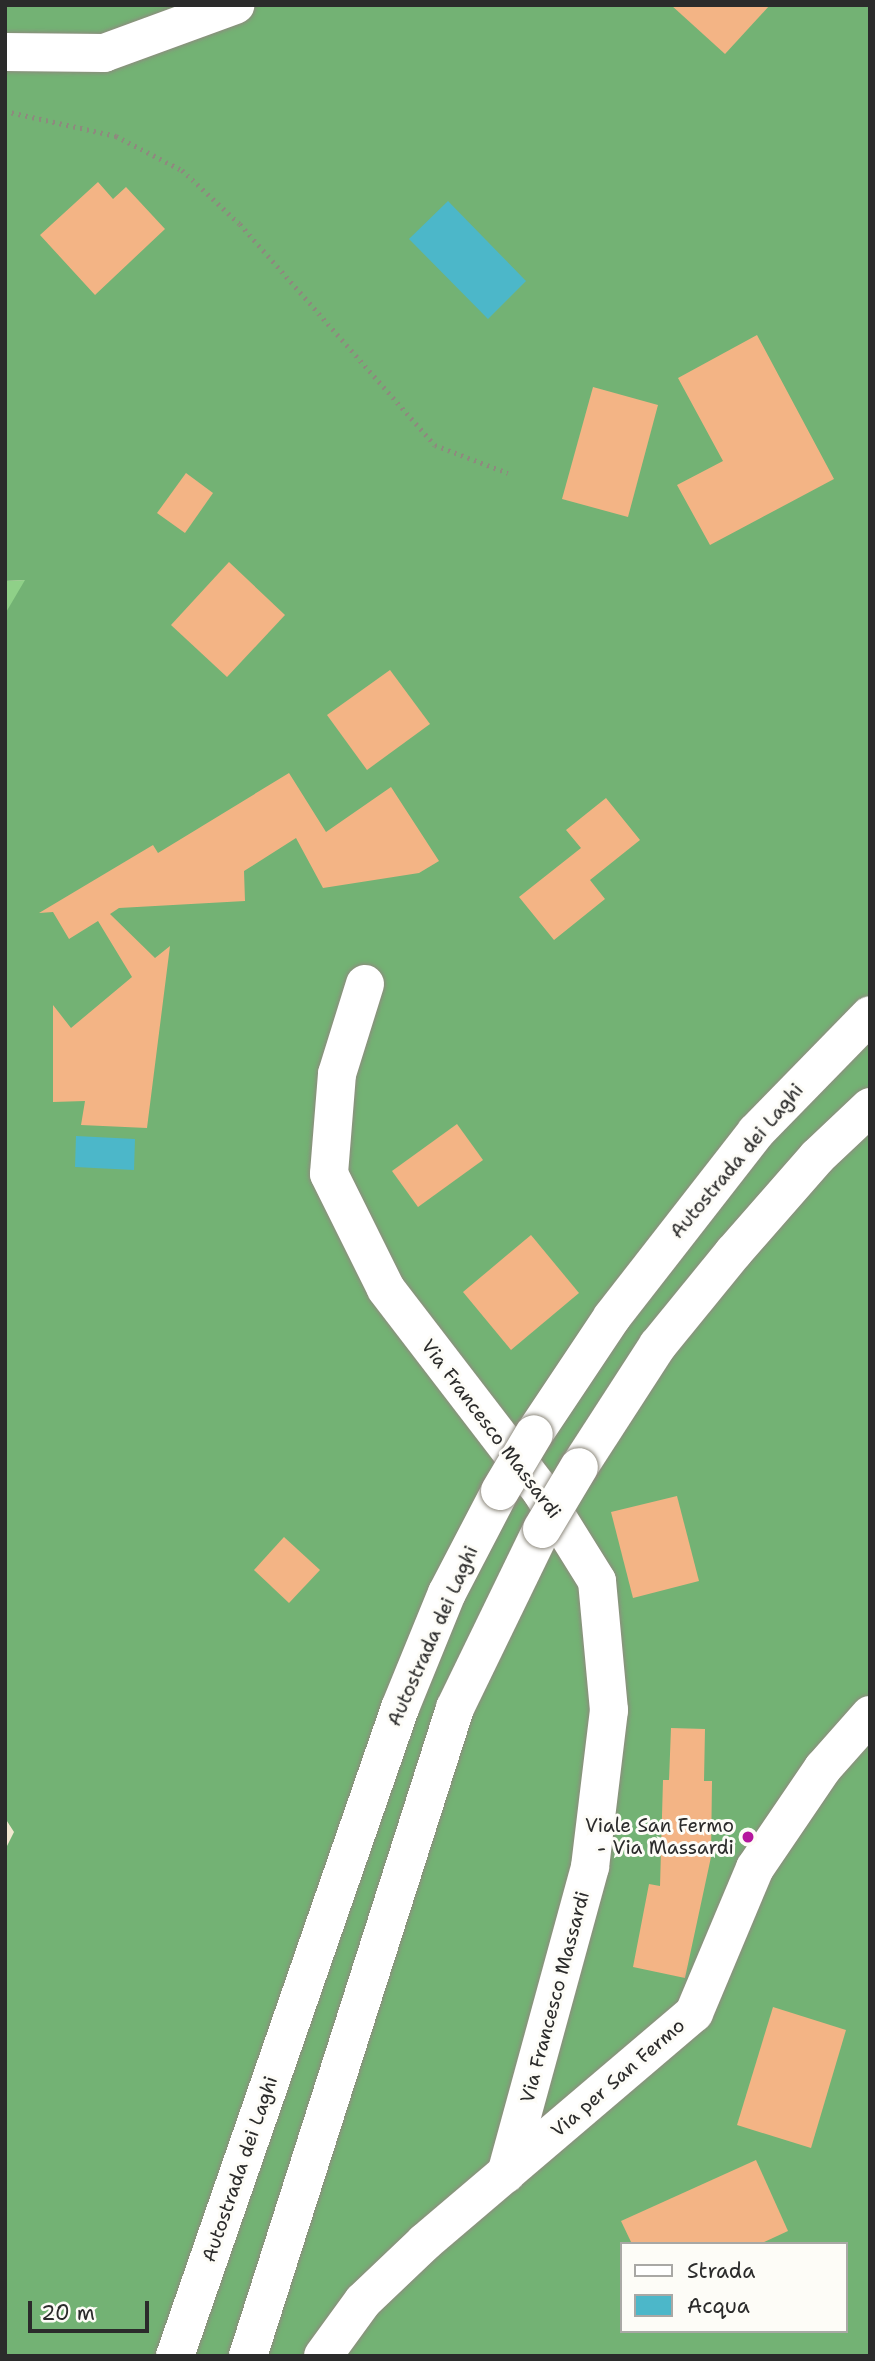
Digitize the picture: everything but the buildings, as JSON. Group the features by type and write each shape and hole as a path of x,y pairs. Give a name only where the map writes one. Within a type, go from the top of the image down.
{"main road":[{"path":"5,52 104,53 235,5"},
{"name":"Via Francesco Massardi","path":"365,984 337,1074 329,1174 386,1289 541,1491 597,1581 609,1710 590,1867 506,2174"},
{"name":"Autostrada dei Laghi","path":"175,2356 400,1708 447,1593 500,1491 534,1434 612,1317 756,1132 870,1015"},
{"path":"248,2356 455,1708 542,1528 658,1345 733,1253 817,1157 870,1107"},
{"name":"Via per San Fermo","path":"323,2356 363,2301 694,2013 755,1868 823,1768 870,1715"}],"path":[{"path":"5,111 116,136 182,170 240,224 435,445 508,473"}],"green space":[{"path":"5,5 870,5 870,2356 5,2356 5,1850 14,1832 5,1818 5,614 25,580 5,581"},
{"path":"26,580 8,613 5,614 5,581"}],"water":[{"path":"448,201 526,281 488,319 409,239"},
{"path":"76,1136 135,1139 134,1170 75,1167"}],"place":[{"name":"Viale San Fermo - Via Massardi","path":"748,1837"}]}
